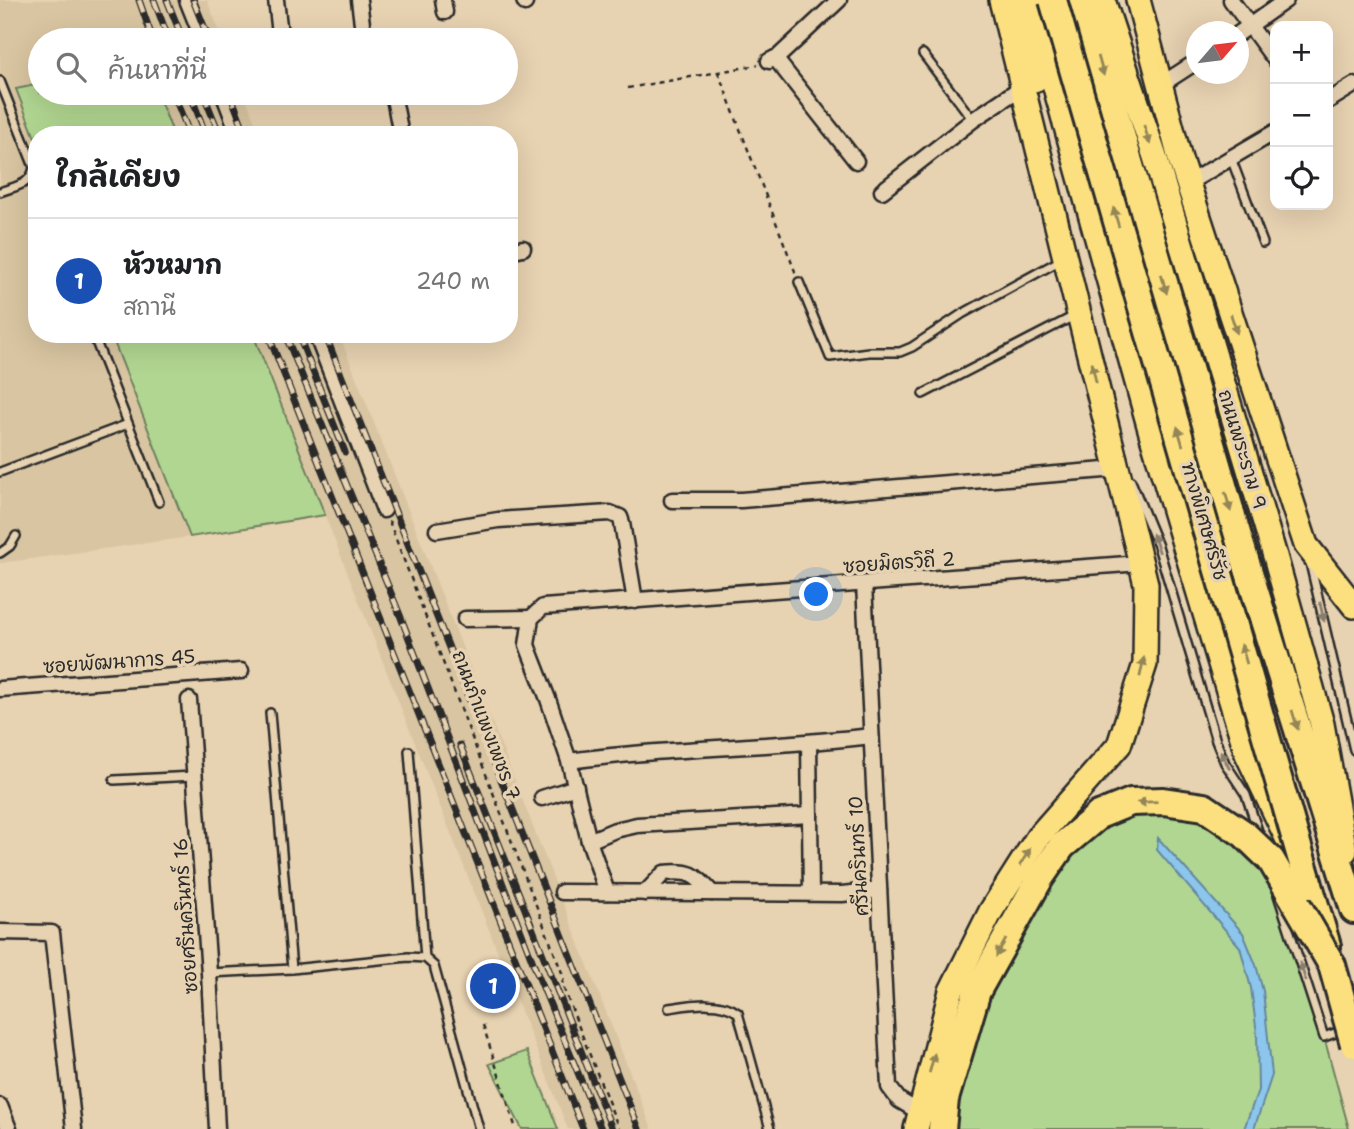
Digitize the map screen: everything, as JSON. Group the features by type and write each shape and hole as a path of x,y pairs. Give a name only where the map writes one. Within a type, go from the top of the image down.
{"highway":[{"path":"1025,0 1029,82"},
{"name":"ทางพิเศษศรีรัช","path":"1051,0 1354,1044"},
{"name":"ทางพิเศษศรีรัช","path":"1082,0 1238,537 1354,908"},
{"path":"942,1129 945,1099 977,991 1040,878 1062,846 1098,816 1131,802 1163,801 1205,807 1244,834 1271,860 1332,965"}],"main road":[{"path":"918,1121 951,992 990,911 1038,837 1119,745 1145,664 1146,584 1080,313 1064,258 1029,82 1001,0"},
{"path":"1035,0 1055,87 1151,433 1247,754 1309,885"},
{"path":"1051,0 1061,0"},
{"path":"1105,0 1180,159"},
{"name":"ถนนพระราม 9","path":"1105,0 1275,556 1322,724 1354,908"},
{"path":"1138,0 1180,159 1306,545 1354,606"}],"street":[{"path":"187,0 198,28"},
{"path":"276,0 279,28"},
{"path":"359,0 362,24"},
{"path":"839,0 771,60 856,162"},
{"path":"1231,0 1241,21"},
{"path":"1249,27 1286,0"},
{"path":"1249,34 1270,55"},
{"path":"1162,84 1186,68"},
{"path":"882,191 973,120 1029,82"},
{"path":"1333,98 1354,85"},
{"path":"228,105 236,126"},
{"path":"395,105 399,126"},
{"path":"1188,183 1270,135"},
{"path":"319,343 384,510"},
{"path":"672,500 741,500 1117,469"},
{"path":"437,530 498,520 616,514 622,523 635,601"},
{"name":"ซอยมิตรวิถี 2","path":"465,619 533,615 543,607 1141,563"},
{"name":"ศรีนครินทร์ 10","path":"864,584 889,1087 918,1121"},
{"path":"533,615 527,645 569,761 589,841 607,892"},
{"name":"ซอยพัฒนาการ 45","path":"0,689 241,671"},
{"name":"ซอยศรีนครินทร์ 16","path":"190,700 217,1129"},
{"path":"569,761 613,755 809,743 871,736"},
{"path":"809,743 811,893"},
{"path":"542,798 576,787"},
{"path":"589,841 615,830 637,825 810,814"},
{"path":"645,893 664,873 681,871 696,876 712,893"},
{"path":"562,892 811,893 879,890"},
{"path":"0,932 52,933 74,1129"},
{"path":"0,1106 9,1129"}],"lane":[{"path":"923,54 973,120"},
{"path":"0,81 28,152"},
{"path":"1230,158 1263,243"},
{"path":"0,192 28,182"},
{"path":"799,282 830,357 869,352 900,352 962,314 1064,258"},
{"path":"923,394 1080,313"},
{"path":"96,343 159,502"},
{"path":"1104,416 1158,546 1216,741 1225,763 1246,795 1324,1037 1354,1027"},
{"path":"0,472 128,425"},
{"path":"0,553 10,546 16,536"},
{"path":"1306,545 1354,750"},
{"path":"270,713 292,969"},
{"path":"409,751 425,958"},
{"path":"114,780 194,776"},
{"path":"209,973 292,969 408,957 425,958 434,966 479,1129"},
{"path":"669,1008 700,1004 732,1008 738,1013 770,1129"}],"path":[{"path":"628,88 771,60"},
{"path":"718,72 799,282"},
{"name":"ถนนกำแพงเพชร 7","path":"384,510 564,978 562,984 619,1129"},
{"path":"483,1025 516,1129"}],"shaded area":[{"path":"0,0 207,0 218,28 28,28 28,86 16,89 30,126 28,126 28,343 115,343 190,537 0,563"},
{"path":"162,105 249,105 257,126 170,126"},
{"path":"257,343 343,343 652,1129 568,1129"}],"green space":[{"path":"28,86 28,105 162,105 170,126 30,126 16,89"},
{"path":"115,343 257,343 325,515 190,537"},
{"path":"1204,807 1268,857 1324,1037 1349,1129 942,1129 977,991 1098,815"},
{"path":"527,1051 558,1129 522,1129 489,1064"}],"water":[{"path":"1158,838 1243,933 1256,965 1263,991 1272,1075 1254,1129 1244,1129 1258,1090 1257,1034 1251,988 1240,947 1157,850"}],"railway":[{"path":"139,0 149,28"},
{"path":"154,0 164,28"},
{"path":"167,0 178,28"},
{"path":"193,0 204,28"},
{"path":"178,105 186,126"},
{"path":"195,105 203,126"},
{"path":"208,105 216,126"},
{"path":"235,105 243,126"},
{"path":"272,343 583,1129"},
{"path":"289,343 400,615 537,973 601,1129"},
{"path":"302,343 345,452"},
{"path":"329,343 639,1129"},
{"path":"460,745 612,1129"}],"place":[{"name":"หัวหมาก","path":"493,986"}]}
